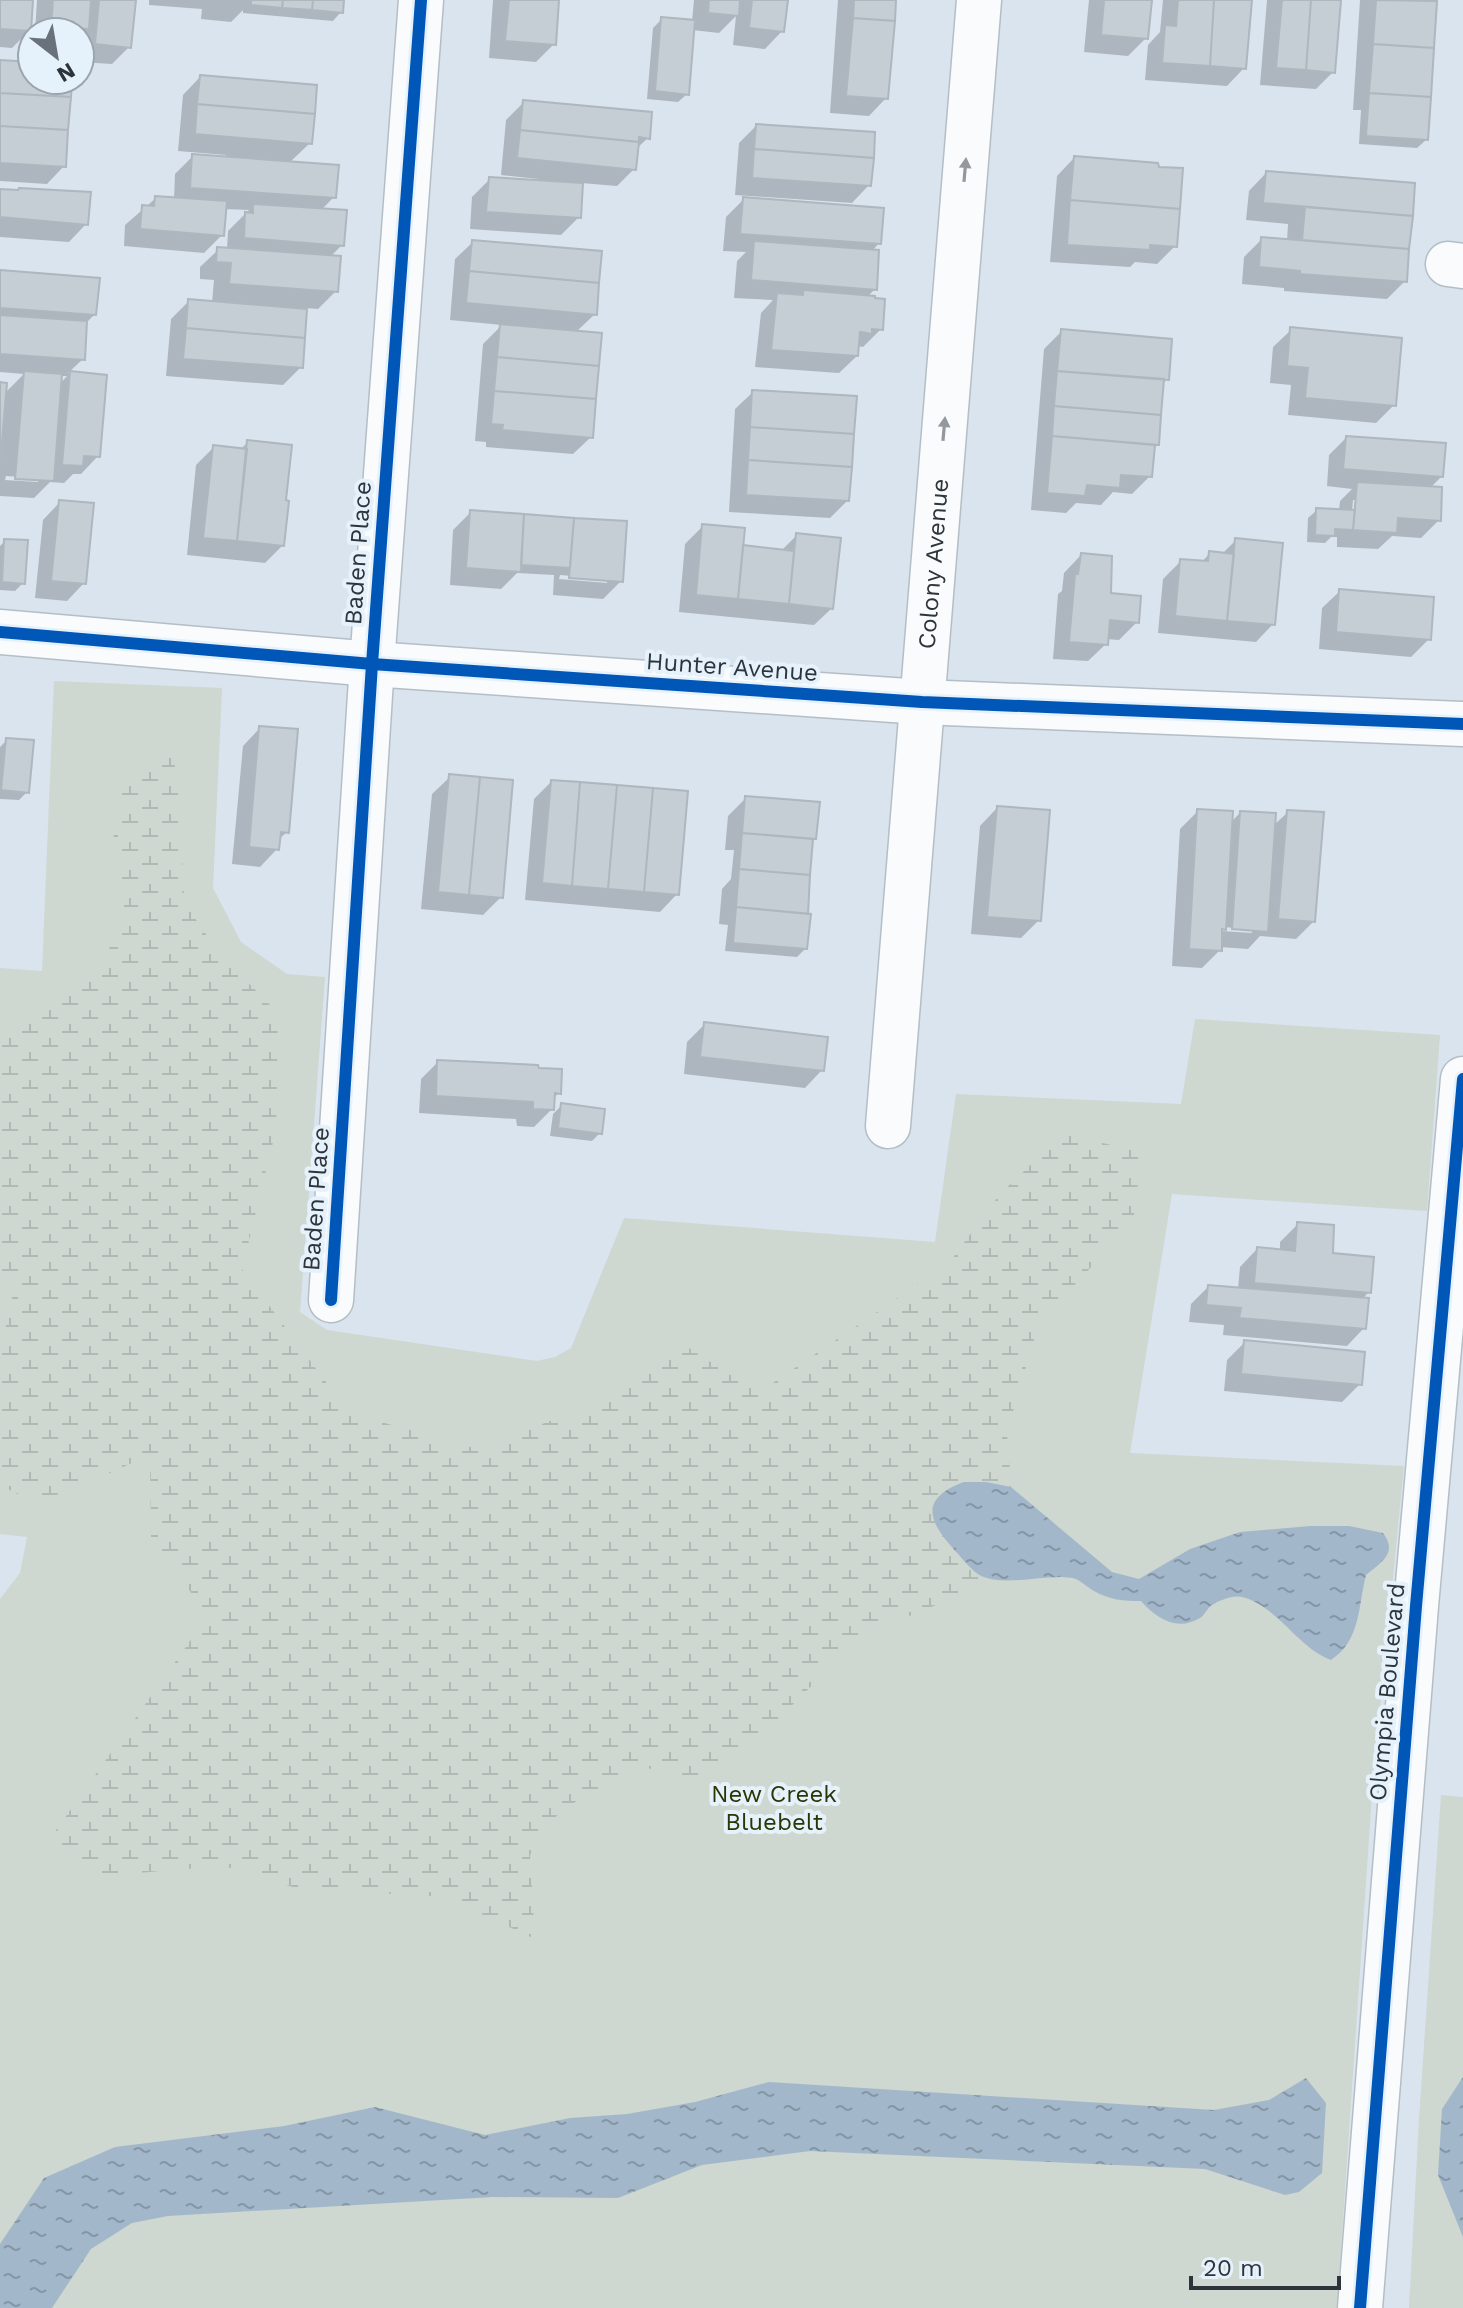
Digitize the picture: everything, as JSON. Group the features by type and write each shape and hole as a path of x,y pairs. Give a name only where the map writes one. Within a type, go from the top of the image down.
{"street":[{"name":"Baden Place","path":"331,1300 372,664 421,0"},
{"name":"Colony Avenue","path":"888,1126 979,0"},
{"name":"Hunter Avenue","path":"0,632 372,664 922,702 1463,724"},
{"name":"Olympia Boulevard","path":"1360,2308 1416,1606 1463,1079"}],"green space":[{"name":"New Creek Bluebelt","path":"54,681 222,688 213,888 241,942 287,974 325,977 300,1312 327,1330 537,1361 555,1357 571,1348 624,1218 935,1242 956,1094 1181,1104 1195,1019 1440,1035 1427,1211 1172,1194 1130,1453 1404,1466 1373,1780 1337,2308 0,2308 0,1599 20,1573 27,1537 0,1534 0,968 42,971"},
{"path":"173,752 181,811 184,902 218,952 278,1013 276,1130 242,1269 349,1413 474,1448 596,1405 686,1346 758,1393 949,1263 1000,1194 1063,1134 1142,1152 1133,1222 1039,1323 1007,1432 1011,1487 986,1482 939,1531 966,1563 984,1578 953,1598 863,1635 760,1737 705,1779 636,1766 560,1811 530,1855 535,1939 445,1897 296,1888 224,1866 88,1877 47,1843 207,1617 151,1539 150,1455 63,1494 25,1498 0,1485 0,1354 15,1283 0,1275 0,1038 76,990 127,926 113,832 125,776"},
{"path":"1441,1795 1463,1797 1463,2308 1409,2308 1419,2119"}],"water":[{"path":"964,1482 1011,1487 1112,1572 1139,1579 1190,1549 1240,1532 1349,1526 1383,1533 1389,1546 1386,1557 1366,1575 1348,1643 1331,1660 1308,1646 1265,1608 1242,1597 1219,1601 1210,1606 1202,1617 1183,1624 1160,1618 1141,1601 1105,1596 1073,1578 996,1580 983,1577 949,1544 935,1523 933,1514 939,1497"},
{"path":"1463,2077 1463,2237 1438,2175 1442,2109"},
{"path":"1306,2078 1326,2103 1322,2173 1299,2192 1285,2195 1205,2169 810,2151 702,2165 618,2198 493,2197 168,2216 132,2223 91,2249 52,2308 0,2308 0,2244 44,2178 115,2147 284,2126 375,2107 485,2135 570,2118 627,2114 695,2102 769,2082 1214,2110 1269,2100"}],"building":[{"path":"0,0 33,0 32,16 16,16 16,30 0,29"},
{"path":"53,0 91,0 90,16 52,16"},
{"path":"99,0 136,0 131,48 96,44"},
{"path":"251,0 283,0 282,8 251,5"},
{"path":"283,0 313,0 312,10 282,8"},
{"path":"313,0 344,0 343,13 312,10"},
{"path":"509,0 559,0 556,45 505,41"},
{"path":"709,0 740,0 739,16 708,13"},
{"path":"752,0 788,0 784,32 749,28"},
{"path":"854,0 896,0 895,21 853,18"},
{"path":"1104,0 1152,0 1148,39 1101,35"},
{"path":"1178,0 1214,0 1210,66 1162,63 1165,25 1176,26"},
{"path":"1214,0 1252,0 1246,69 1210,66"},
{"path":"1282,0 1311,0 1306,70 1276,68"},
{"path":"1311,0 1341,0 1335,73 1306,70"},
{"path":"1376,0 1437,1 1434,48 1373,44"},
{"path":"661,17 695,20 689,95 655,91"},
{"path":"853,18 895,21 888,99 846,96"},
{"path":"1373,44 1434,48 1431,97 1369,93"},
{"path":"0,60 16,61 16,94 0,93"},
{"path":"200,75 317,85 315,114 197,104"},
{"path":"0,93 71,97 68,130 0,126"},
{"path":"1369,93 1431,97 1428,140 1366,136"},
{"path":"523,100 652,112 650,139 639,137 639,142 520,130"},
{"path":"197,104 315,114 312,144 195,134"},
{"path":"756,124 875,132 874,158 754,149"},
{"path":"0,126 68,130 66,167 0,163"},
{"path":"520,130 639,142 636,170 517,158"},
{"path":"754,149 874,158 871,186 752,178"},
{"path":"192,154 339,165 336,198 190,188"},
{"path":"1074,156 1183,168 1180,209 1070,200"},
{"path":"1266,171 1415,183 1413,216 1263,203"},
{"path":"489,177 583,183 581,218 486,212"},
{"path":"0,189 91,192 88,225 0,217"},
{"path":"155,196 227,201 224,236 140,229 142,205 154,206"},
{"path":"743,197 884,208 881,244 740,234"},
{"path":"1070,200 1180,209 1177,247 1150,245 1150,250 1067,245"},
{"path":"253,204 347,210 344,246 244,238 245,212 253,213"},
{"path":"1305,207 1413,216 1409,249 1302,240"},
{"path":"1261,237 1409,249 1407,282 1300,274 1300,271 1259,267"},
{"path":"472,240 602,251 599,283 469,271"},
{"path":"754,241 879,250 877,290 751,280"},
{"path":"217,247 341,256 338,292 229,284 231,263 216,262"},
{"path":"0,270 100,278 96,315 0,308"},
{"path":"469,271 599,283 597,315 466,303"},
{"path":"803,290 885,299 883,330 872,329 872,334 860,332 858,356 771,350 777,293 803,295"},
{"path":"188,299 307,309 305,338 186,328"},
{"path":"0,315 87,321 85,360 0,354"},
{"path":"500,324 602,333 599,366 497,357"},
{"path":"1290,327 1402,338 1396,406 1305,398 1308,368 1287,366"},
{"path":"186,328 305,338 303,368 183,359"},
{"path":"1061,329 1172,339 1169,380 1057,371"},
{"path":"497,357 599,366 596,399 494,391"},
{"path":"24,371 62,374 54,481 15,479"},
{"path":"70,371 107,375 100,457 84,456 83,466 62,465"},
{"path":"1057,371 1164,379 1161,415 1054,406"},
{"path":"0,382 7,383 0,464"},
{"path":"752,390 857,396 854,434 750,427"},
{"path":"494,391 596,399 593,438 502,430 503,425 491,424"},
{"path":"1054,406 1161,415 1159,445 1052,436"},
{"path":"750,427 854,434 852,467 748,460"},
{"path":"1052,436 1155,445 1152,477 1121,475 1120,488 1087,485 1085,496 1047,493"},
{"path":"1346,436 1446,443 1443,477 1343,469"},
{"path":"247,440 292,445 284,546 237,541"},
{"path":"213,445 247,449 237,541 203,538"},
{"path":"748,460 852,467 849,501 746,495"},
{"path":"1357,482 1442,487 1441,521 1398,518 1397,533 1353,530"},
{"path":"59,500 94,503 86,584 51,581"},
{"path":"1316,508 1355,510 1353,530 1335,529 1335,536 1315,535"},
{"path":"470,510 524,514 521,572 466,568"},
{"path":"524,514 574,518 570,568 521,565"},
{"path":"574,518 627,521 623,582 569,578"},
{"path":"702,524 745,528 738,599 696,595"},
{"path":"796,533 841,538 833,609 789,604"},
{"path":"1235,538 1283,543 1275,625 1227,621"},
{"path":"4,539 28,540 25,584 2,582"},
{"path":"743,545 794,551 789,604 738,599"},
{"path":"1209,551 1234,554 1227,621 1175,616 1180,559 1208,561"},
{"path":"1081,553 1112,556 1111,593 1141,596 1139,623 1110,620 1108,645 1069,642 1075,574 1078,574"},
{"path":"1339,589 1434,597 1431,640 1336,632"},
{"path":"259,726 298,729 289,833 281,832 279,850 249,847"},
{"path":"6,738 34,740 29,793 1,790"},
{"path":"449,774 480,777 469,895 438,892"},
{"path":"480,777 513,780 503,898 469,895"},
{"path":"551,780 580,782 572,886 542,883"},
{"path":"580,782 617,785 608,889 572,886"},
{"path":"617,785 653,788 644,892 608,889"},
{"path":"653,788 688,791 679,895 644,892"},
{"path":"745,796 820,802 816,839 742,833"},
{"path":"997,806 1050,810 1041,921 987,917"},
{"path":"1197,809 1233,811 1222,951 1189,949"},
{"path":"1287,810 1324,812 1315,922 1278,919"},
{"path":"1240,811 1276,813 1268,932 1232,929"},
{"path":"742,833 813,839 810,875 739,869"},
{"path":"739,869 810,875 808,914 736,907"},
{"path":"736,907 811,914 807,949 733,943"},
{"path":"704,1022 828,1037 824,1071 700,1057"},
{"path":"437,1060 562,1069 561,1094 555,1093 554,1110 533,1109 533,1102 436,1096"},
{"path":"561,1103 605,1109 602,1134 558,1128"},
{"path":"1297,1222 1334,1225 1333,1253 1374,1257 1371,1293 1254,1283 1257,1247 1295,1251"},
{"path":"1208,1285 1369,1298 1366,1329 1239,1318 1241,1308 1206,1305"},
{"path":"1244,1340 1365,1352 1362,1385 1241,1374"}],"cycle path":[{"path":"331,1300 372,664 421,0"},
{"path":"0,632 372,664 922,702 1463,724"},
{"path":"1360,2308 1416,1606 1463,1079"}]}
